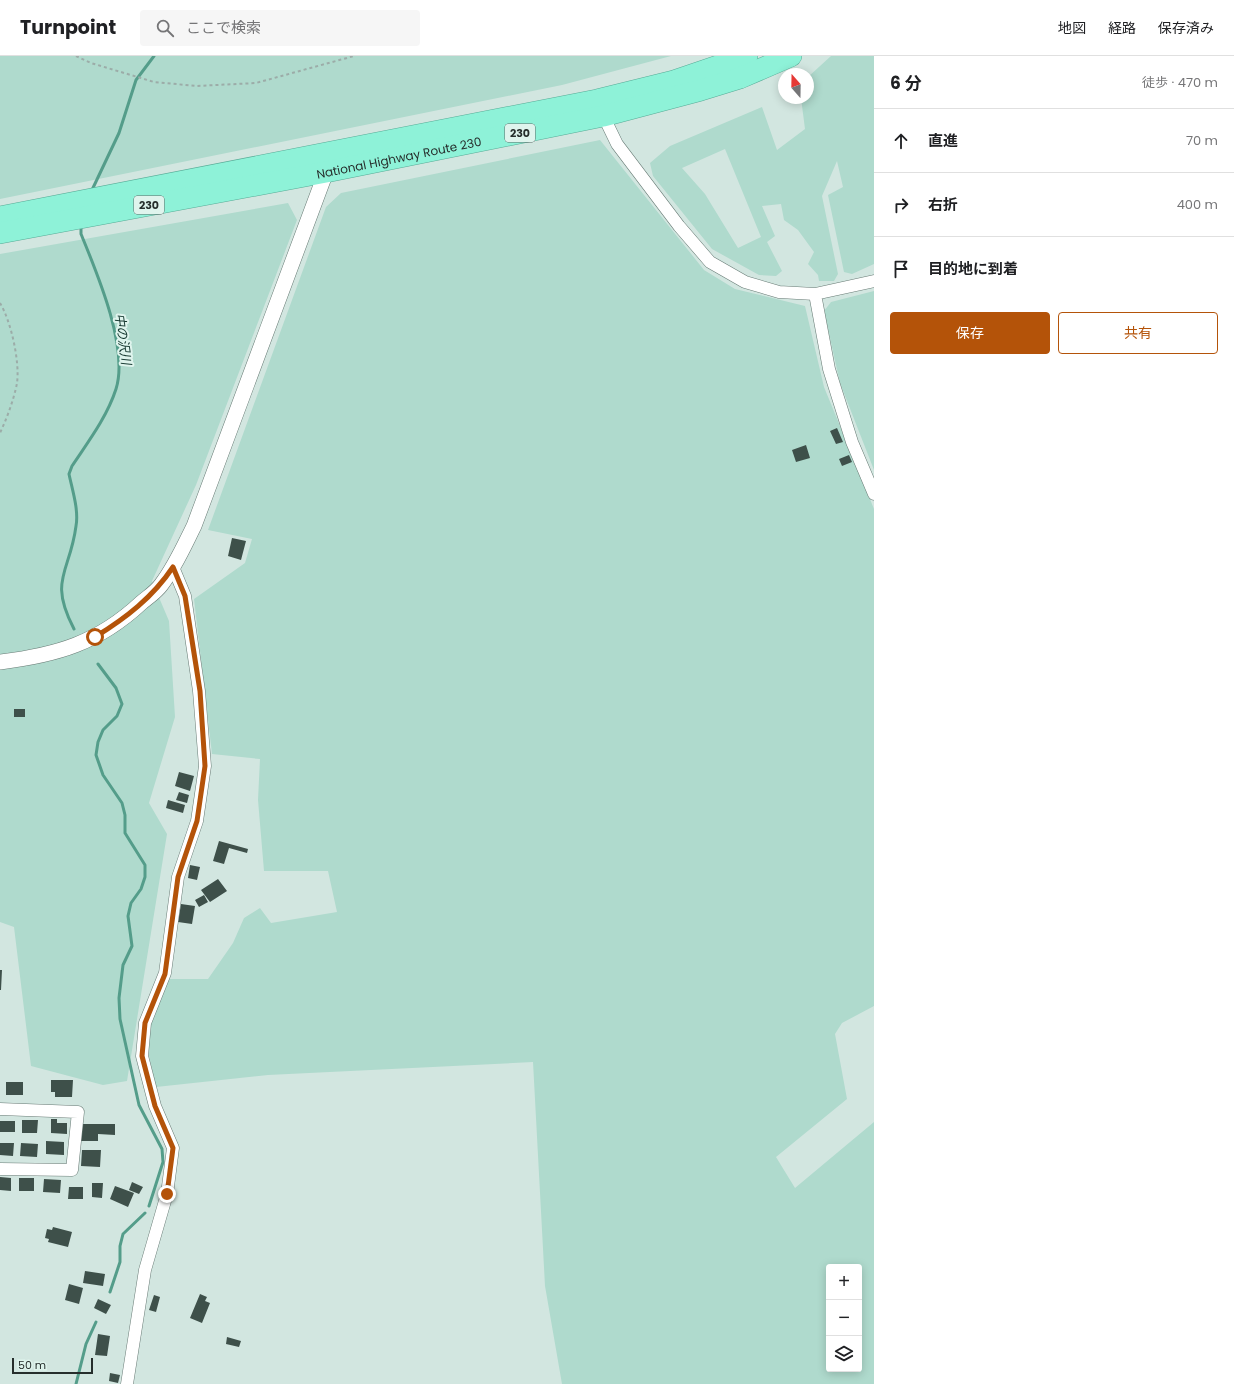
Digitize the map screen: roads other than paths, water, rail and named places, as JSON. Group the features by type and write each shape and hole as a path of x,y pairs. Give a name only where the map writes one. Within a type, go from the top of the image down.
{"highway":[{"name":"National Highway Route 230","path":"0,217 327,163 600,108 674,81 740,65 791,56"},
{"name":"National Highway Route 230","path":"0,234 297,168"}],"street":[{"path":"600,108 618,144 679,226 710,262 745,282 779,292 815,294 874,281"},
{"path":"0,662 29,658 64,650 95,637 124,619 161,585 173,567 194,526 327,163"},
{"path":"815,294 829,369 852,442 874,494"},
{"path":"128,1384 145,1270 167,1194 173,1148 155,1106 142,1056 145,1023 165,974 178,877 197,821 205,766 200,691 185,596 173,567"},
{"path":"0,1109 78,1112 72,1170 0,1169"}],"waterway":[{"name":"中の沢川","path":"92,190 119,133 136,80 154,56"},
{"name":"中の沢川","path":"74,629 66,612 62,598 63,576 73,542 77,520 75,500 69,474 72,466 97,429 108,409 116,389 119,372 115,332 103,289 81,234 81,225"},
{"name":"中の沢川","path":"98,664 116,688 122,704 117,716 103,730 98,742 96,755 103,775 122,803 125,815 125,833 145,865 145,877 141,889 131,903 128,916 132,946 123,965 119,998 120,1019 139,1105 162,1149 163,1162 149,1206"},
{"name":"中の沢川","path":"110,1292 120,1262 120,1246 123,1234 145,1213"},
{"name":"中の沢川","path":"76,1384 86,1344 96,1322"}]}
